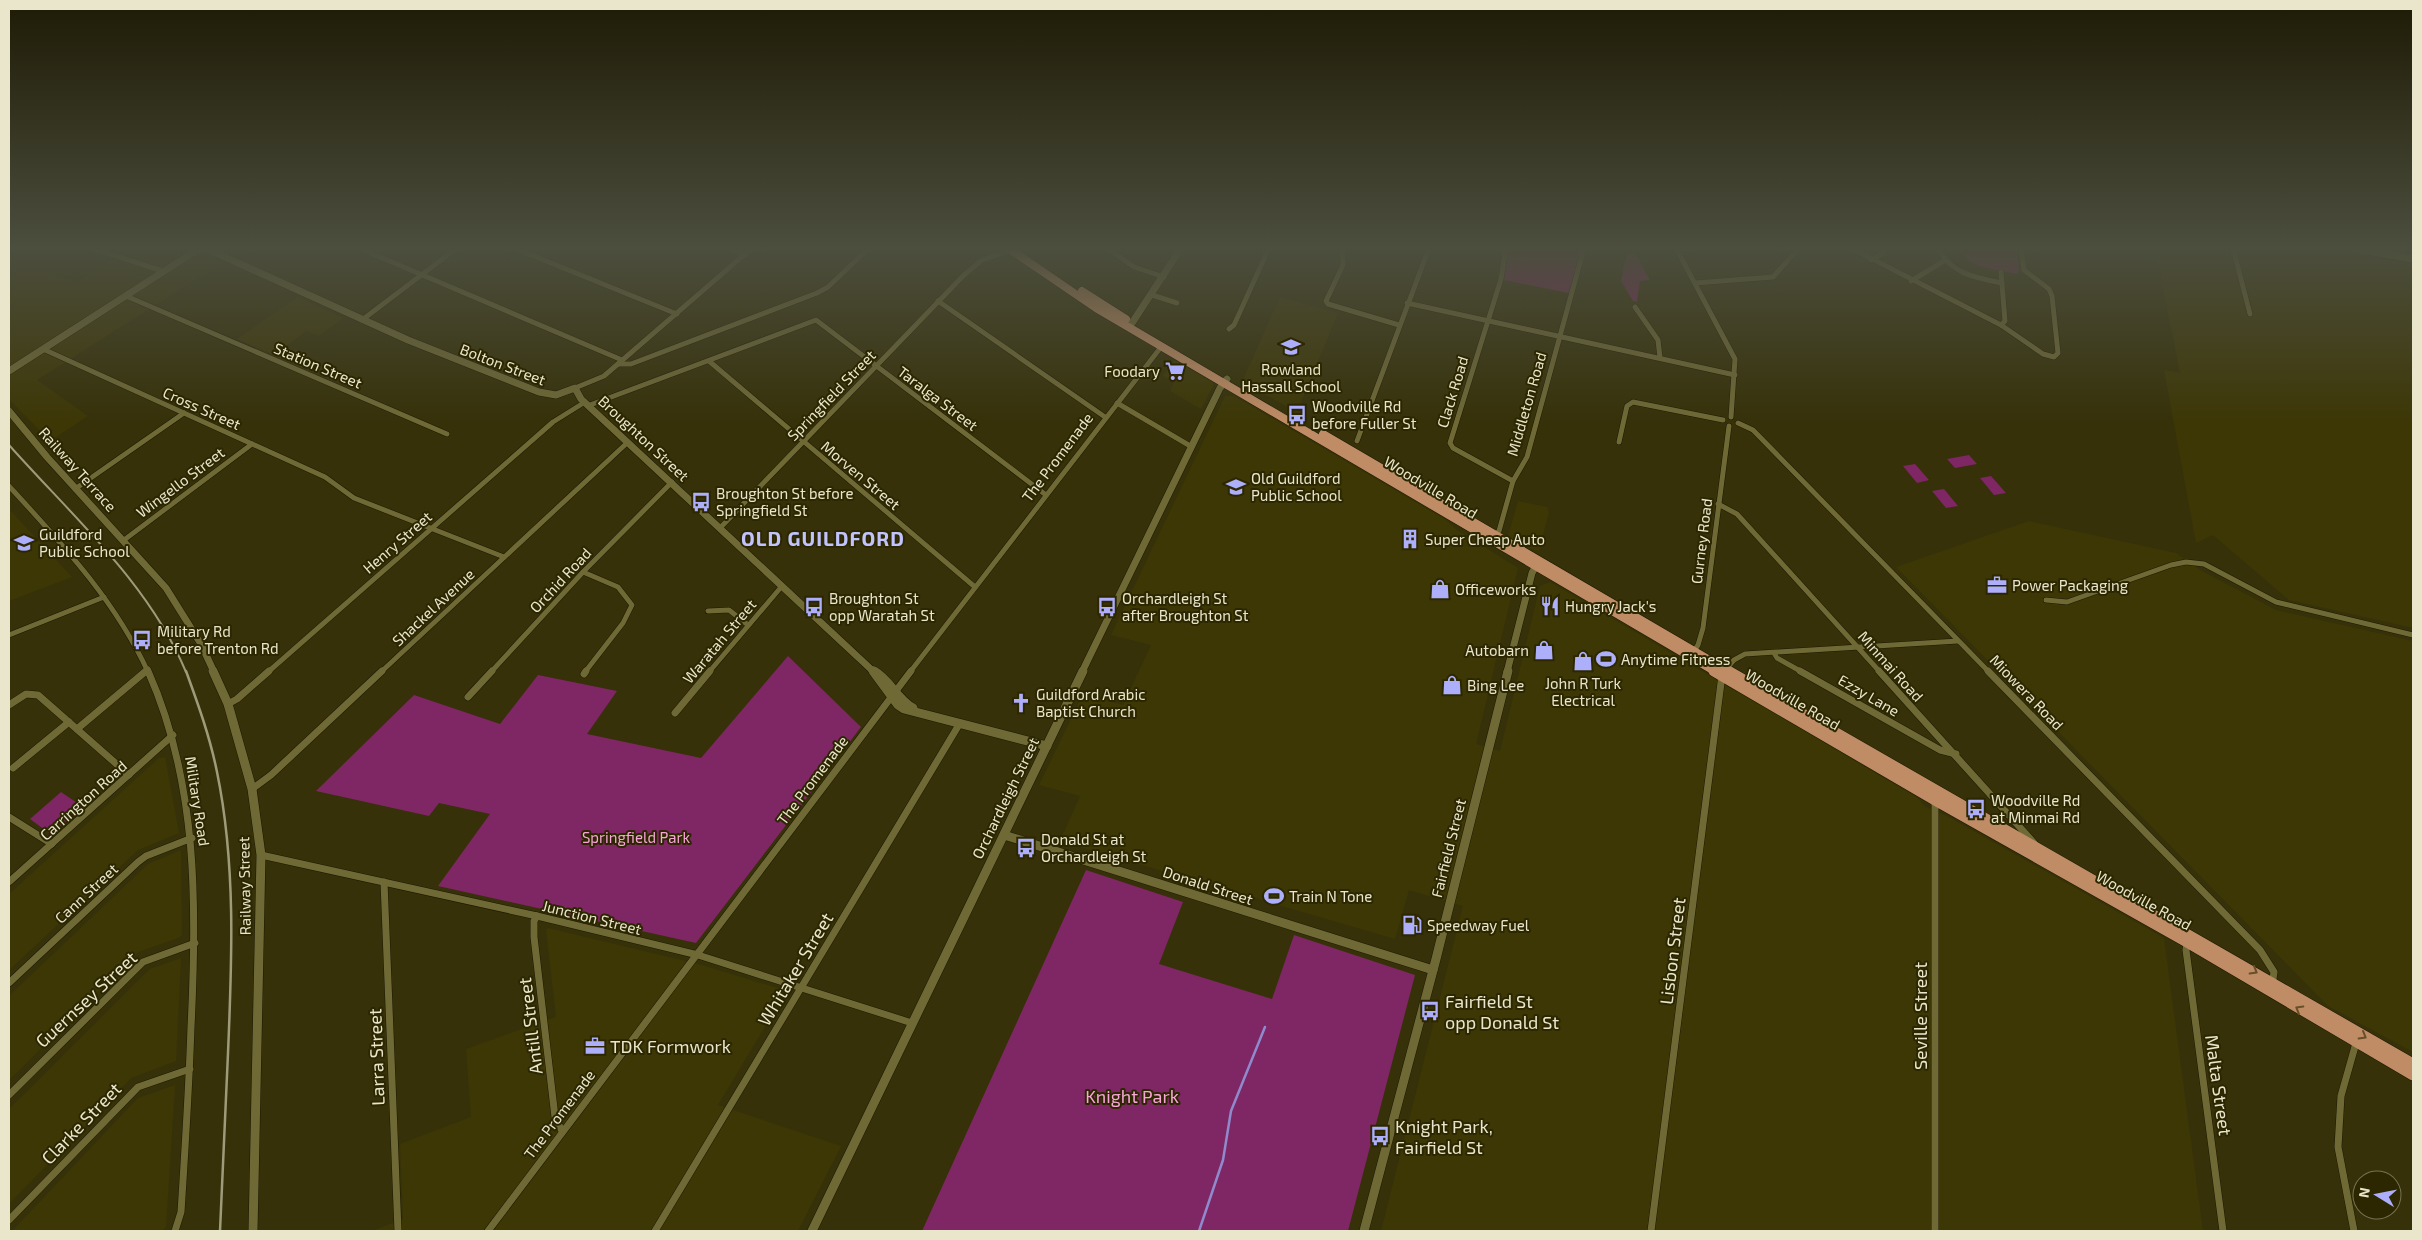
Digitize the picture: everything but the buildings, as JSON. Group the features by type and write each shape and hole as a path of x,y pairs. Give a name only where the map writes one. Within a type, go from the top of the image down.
{"main road":[{"name":"Woodville Road","path":"1093,306 1161,347 1225,381 1495,535 1537,564"},
{"name":"Woodville Road","path":"1106,306 1225,381 1537,564 1692,654 2042,851 2272,987 2356,1043 2413,1075"},
{"name":"Woodville Road","path":"1724,672 1936,800 2187,942 2413,1064"}],"street":[{"path":"9,371 111,306"},
{"name":"Station Street","path":"149,306 446,434"},
{"name":"Bolton Street","path":"331,306 544,394 582,398"},
{"path":"362,320 380,306"},
{"path":"494,306 620,362 631,364 782,306"},
{"path":"657,306 677,314"},
{"name":"Henry Street","path":"228,704 244,693 686,306"},
{"name":"Springfield Street","path":"720,528 933,306"},
{"path":"945,306 1105,417"},
{"path":"1132,322 1144,306"},
{"path":"1229,329 1234,325 1243,306"},
{"path":"1335,306 1399,324"},
{"path":"1357,441 1406,306"},
{"path":"1421,306 1735,375"},
{"name":"Clack Road","path":"1492,306 1450,443 1453,448 1513,481"},
{"name":"Middleton Road","path":"1495,535 1499,531 1513,481 1527,458 1567,306"},
{"path":"1707,306 1735,359 1731,417"},
{"path":"1962,306 2001,325 2043,354 2054,357 2058,354 2053,306"},
{"path":"2001,325 2005,321 2004,306"},
{"path":"2248,306 2250,314"},
{"path":"1635,307 1658,340 1660,358"},
{"name":"Taralga Street","path":"709,361 816,320 1046,495"},
{"name":"The Promenade","path":"488,1231 975,587 1161,347"},
{"name":"Cross Street","path":"43,349 335,482 354,498 504,557"},
{"path":"582,398 709,361"},
{"name":"Morven Street","path":"709,361 975,587"},
{"name":"Orchardleigh Street","path":"812,1231 1225,381"},
{"name":"Broughton Street","path":"582,398 872,670 894,694 901,707 910,711 920,712 1047,746"},
{"path":"1619,442 1628,401 1724,420 1731,417"},
{"path":"1117,403 1192,447"},
{"name":"Railway Terrace","path":"9,411 147,566"},
{"path":"76,488 184,413"},
{"path":"1724,420 1729,426 1734,426 1738,423 1731,417"},
{"name":"Miowera Road","path":"1738,423 1753,430 2272,964 2276,976 2272,987"},
{"name":"Gurney Road","path":"1692,654 1698,645 1703,628 1729,426"},
{"name":"Shackel Avenue","path":"252,789 271,775 628,442"},
{"name":"Wingello Street","path":"124,540 252,444"},
{"name":"Orchid Road","path":"468,697 583,572 672,482"},
{"name":"Military Road","path":"9,486 104,597 119,618 148,669 173,736 192,838 195,943 190,1069 181,1212 175,1231"},
{"name":"Minmai Road","path":"1718,504 1737,514 2042,851"},
{"path":"2046,600 2067,602 2171,565 2186,562 2204,564 2276,602 2413,635"},
{"name":"Fairfield Street","path":"1364,1231 1537,564"},
{"name":"Railway Street","path":"147,566 166,588 201,644 228,704 252,789 261,855 254,1231"},
{"path":"583,572 619,586 628,595 632,605 623,623 584,674"},
{"name":"Waratah Street","path":"675,713 782,586"},
{"path":"9,635 104,597"},
{"path":"708,611 729,610 748,625"},
{"path":"1724,672 1734,660 1745,654 1958,641"},
{"name":"Ezzy Lane","path":"1774,653 1777,658 1940,750 1956,754"},
{"path":"77,729 148,669"},
{"name":"Lisbon Street","path":"1651,1231 1724,672"},
{"path":"9,705 24,694 32,693 38,695 129,775"},
{"path":"14,768 69,722"},
{"name":"Whitaker Street","path":"656,1231 960,723"},
{"name":"Carrington Road","path":"9,882 173,736"},
{"name":"Seville Street","path":"1935,1231 1936,800"},
{"path":"9,817 52,844"},
{"name":"Donald Street","path":"1004,835 1433,970"},
{"name":"Cann Street","path":"9,983 138,862 146,856 192,838"},
{"name":"Junction Street","path":"261,855 537,916 698,955 912,1023"},
{"name":"Larra Street","path":"384,882 398,1231"},
{"name":"Antill Street","path":"537,916 534,921 534,936 555,1117 562,1131"},
{"name":"Malta Street","path":"2187,942 2186,950 2224,1231"},
{"name":"Guernsey Street","path":"9,1094 143,962 195,943"},
{"path":"2354,1231 2338,1147 2341,1096 2356,1043"},
{"name":"Clarke Street","path":"9,1220 132,1092 138,1087 190,1069"}],"shaded area":[{"path":"9,306 154,306 37,380 88,416 50,441 9,399"},
{"path":"285,306 317,306 343,318 319,336 306,331 274,355 237,339"},
{"name":"Rowland Hassall School","path":"1276,306 1312,306 1338,313 1297,412 1242,382"},
{"path":"2167,306 2413,306 2413,628 2289,600 2213,535 2196,543 2164,370 2180,373"},
{"path":"1174,360 1214,384 1201,409 1170,391 1174,382 1163,376"},
{"path":"1225,396 1234,396 1446,520 1457,530 1518,568 1476,744 1500,751 1540,586 1550,582 1918,798 1924,806 1947,816 2164,938 2203,1231 1381,1231 1463,906 1409,890 1395,939 1060,841 1080,796 1039,785 1083,694 1123,705 1151,645 1111,635"},
{"path":"1518,501 1547,507 1549,512 1539,551 1531,549 1508,536"},
{"name":"Guildford Public School","path":"9,509 72,577 9,601"},
{"path":"2029,521 2176,553 2200,570 2276,610 2413,641 2413,1052 2328,1006 1896,567"},
{"path":"165,757 179,833 138,850 9,970 9,894 159,758"},
{"path":"181,850 182,935 138,952 9,1080 9,996 148,864"},
{"path":"548,928 702,965 784,990 784,995 718,1105 841,1146 798,1231 372,1231 403,1219 400,1144 471,1117 466,1049 556,1017 546,930"},
{"path":"181,958 176,1061 131,1078 9,1204 9,1109 150,969"},
{"path":"175,1085 166,1227 162,1231 12,1231 138,1098"}],"green space":[{"path":"1969,455 1977,464 1955,468 1947,459"},
{"path":"1915,464 1929,480 1917,483 1903,466"},
{"path":"1991,476 2006,493 1994,495 1980,478"},
{"path":"1944,489 1958,506 1946,508 1932,491"},
{"name":"Springfield Park","path":"788,656 861,727 696,943 438,886 490,814 439,803 429,816 316,791 414,695 500,724 538,675 617,691 587,734 701,758"},
{"path":"61,792 83,807 55,831 49,833 30,819"},
{"name":"Knight Park","path":"1086,870 1183,902 1159,964 1272,999 1294,935 1415,975 1348,1231 922,1231"}],"waterway":[{"path":"1199,1231 1223,1160 1231,1111 1265,1027"}],"railway":[{"path":"9,445 83,525 130,580 152,609 186,672"},
{"path":"186,671 207,733 217,772 223,807 230,877 231,983 220,1231"}],"place":[{"name":"Rowland Hassall School","path":"1291,347"},
{"name":"Foodary","path":"1175,371"},
{"name":"Woodville Rd before Fuller St","path":"1297,415"},
{"name":"Old Guildford Public School","path":"1236,487"},
{"name":"Broughton St before Springfield St","path":"701,502"},
{"name":"Super Cheap Auto","path":"1410,539"},
{"name":"Guildford Public School","path":"24,543"},
{"name":"Power Packaging","path":"1997,585"},
{"name":"Officeworks","path":"1440,589"},
{"name":"Hungry Jack's","path":"1550,606"},
{"name":"Broughton St opp Waratah St","path":"814,607"},
{"name":"Orchardleigh St after Broughton St","path":"1107,607"},
{"name":"Military Rd before Trenton Rd","path":"142,640"},
{"name":"Autobarn","path":"1544,650"},
{"name":"Anytime Fitness","path":"1606,659"},
{"name":"John R Turk Electrical","path":"1583,661"},
{"name":"Bing Lee","path":"1452,685"},
{"name":"Guildford Arabic Baptist Church","path":"1021,703"},
{"name":"Woodville Rd at Minmai Rd","path":"1976,809"},
{"name":"Donald St at Orchardleigh St","path":"1026,848"},
{"name":"Train N Tone","path":"1274,896"},
{"name":"Speedway Fuel","path":"1412,925"},
{"name":"Fairfield St opp Donald St","path":"1430,1011"},
{"name":"TDK Formwork","path":"595,1046"},
{"name":"Knight Park, Fairfield St","path":"1380,1136"}],"district":[{"name":"OLD GUILDFORD","path":"823,538"}]}
